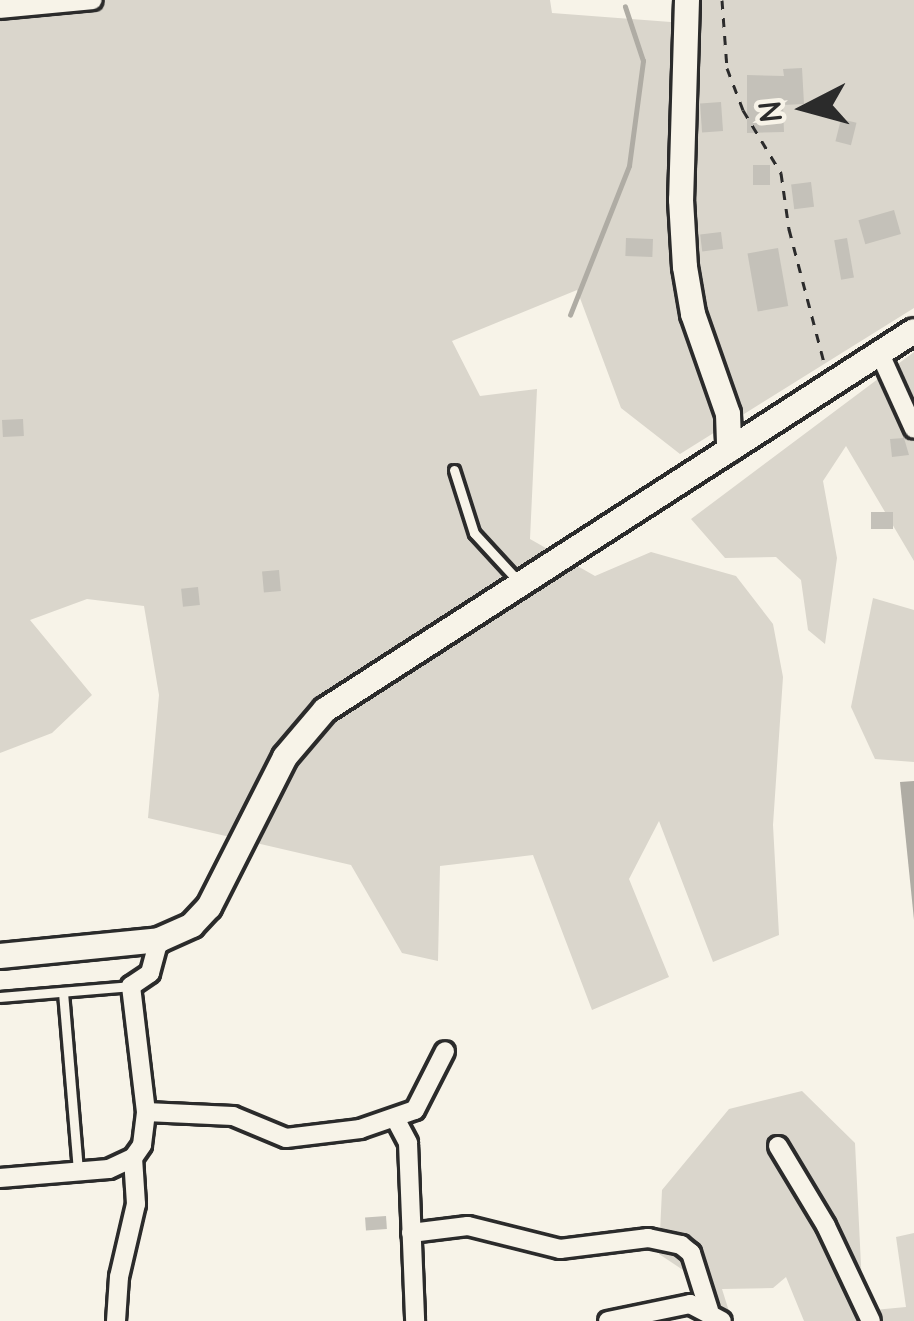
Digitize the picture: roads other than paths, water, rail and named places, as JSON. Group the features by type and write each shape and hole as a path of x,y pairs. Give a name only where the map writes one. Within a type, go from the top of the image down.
{"main road":[{"path":"687,0 681,200 685,266 692,314 728,414 729,450"},
{"path":"0,956 159,940 192,925 209,907 285,757 307,727 519,582 914,332"}],"street":[{"path":"0,9 93,0"},
{"path":"880,354 914,429"},
{"path":"0,1178 109,1168 133,1158 142,1145 146,1112 131,986 150,974 159,940"},
{"path":"146,1112 233,1116 286,1138 396,1120 415,1110 445,1051"},
{"path":"396,1120 408,1143 419,1318"},
{"path":"778,1146 826,1226 872,1321"},
{"path":"116,1321 119,1277 136,1204 133,1158"},
{"path":"411,1234 468,1226 560,1249 648,1238 681,1245 691,1253 716,1316"},
{"path":"608,1321 689,1304 716,1316"}],"lane":[{"path":"454,470 474,533 519,582"},
{"path":"0,997 131,986"},
{"path":"63,992 78,1171"}],"waterway":[{"path":"570,315 629,166 643,61 625,7"}]}
